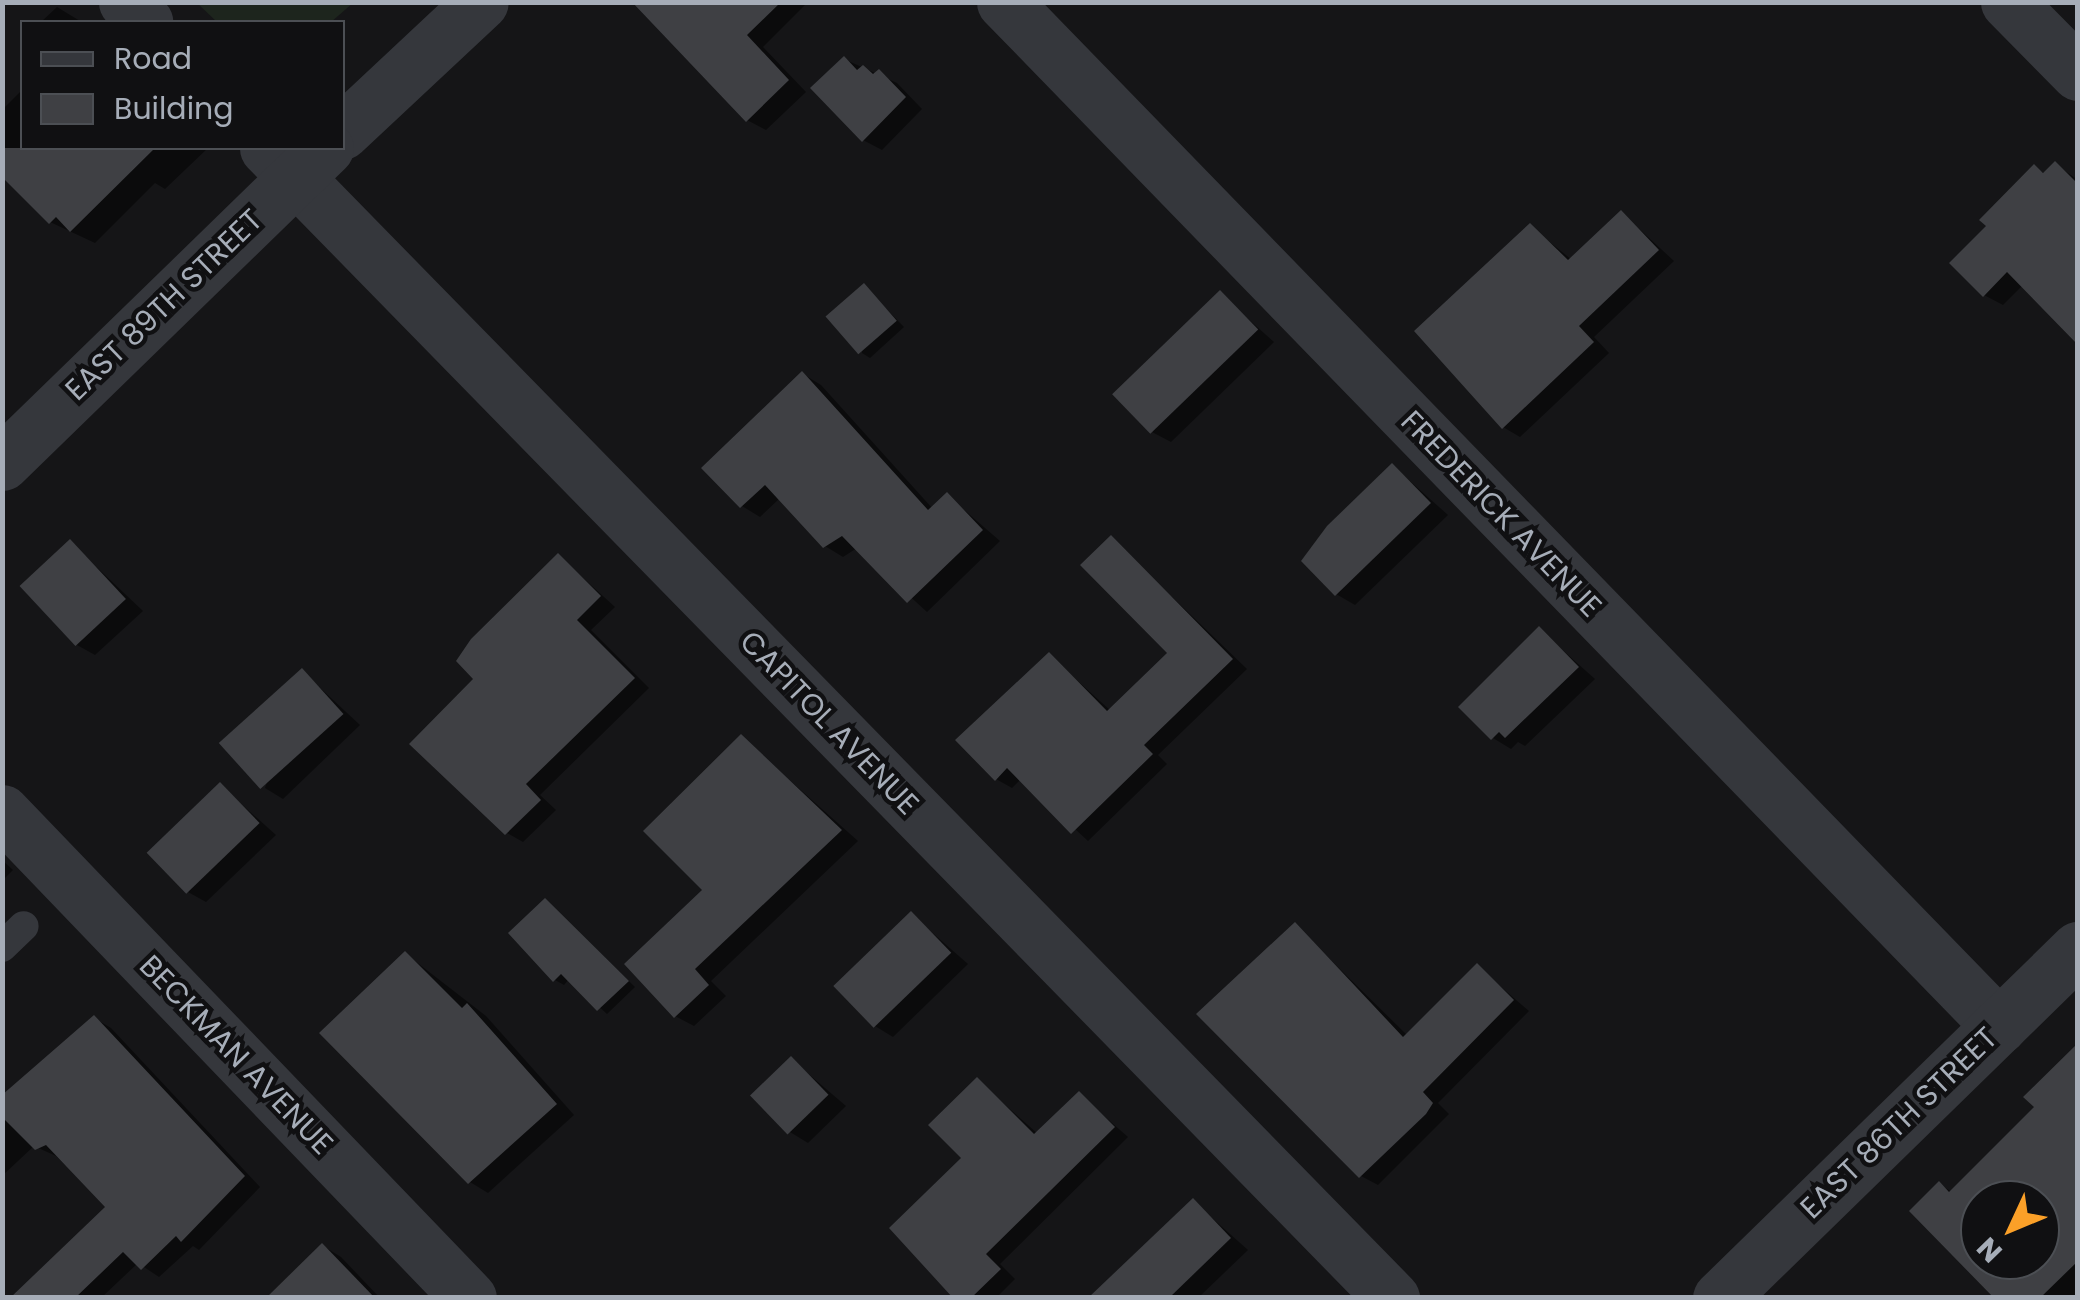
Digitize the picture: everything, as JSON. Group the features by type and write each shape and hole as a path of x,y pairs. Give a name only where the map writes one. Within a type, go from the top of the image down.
{"street":[{"path":"345,129 481,2"},
{"name":"FREDERICK AVENUE","path":"1004,2 1999,1026"},
{"path":"2008,2 2078,73"},
{"name":"EAST 89TH STREET","path":"2,463 296,157"},
{"name":"CAPITOL AVENUE","path":"296,157 1392,1298"},
{"name":"BECKMAN AVENUE","path":"2,812 470,1298"},
{"name":"EAST 86TH STREET","path":"1720,1298 2078,949"}],"shaded area":[{"path":"197,3 353,3 333,20 215,20"}],"building":[{"path":"632,2 781,2 747,35 789,80 746,122"},
{"path":"844,56 857,70 863,65 873,74 879,69 906,97 862,142 810,88"},
{"path":"2,148 153,150 70,232 56,217 49,224 2,177"},
{"path":"2055,161 2078,184 2078,345 2007,272 1983,297 1949,263 1986,226 1979,220 2034,164 2043,173"},
{"path":"1621,210 1659,250 1579,326 1594,342 1502,429 1414,331 1530,223 1568,260"},
{"path":"864,283 897,321 858,354 826,316"},
{"path":"1220,290 1258,330 1150,434 1112,394"},
{"path":"802,371 928,510 947,492 983,530 907,603 842,536 823,548 765,485 740,508 701,468"},
{"path":"1392,463 1431,503 1335,596 1301,561 1327,526"},
{"path":"1111,535 1233,659 1144,745 1153,754 1071,834 1007,768 995,781 955,740 1049,652 1107,711 1167,653 1080,565"},
{"path":"70,539 126,599 75,646 20,586"},
{"path":"558,553 601,596 577,620 635,678 526,784 541,800 505,835 409,744 473,679 456,661 471,639"},
{"path":"1539,626 1579,667 1505,738 1499,732 1491,740 1458,707"},
{"path":"302,668 343,714 260,789 219,743"},
{"path":"741,734 842,830 695,969 709,985 674,1018 624,964 702,890 643,831"},
{"path":"220,782 260,823 186,894 147,853"},
{"path":"545,898 629,981 597,1011 561,974 553,982 508,933"},
{"path":"911,911 951,953 874,1028 833,986"},
{"path":"1295,922 1403,1037 1477,963 1514,1000 1423,1092 1433,1103 1426,1114 1359,1178 1196,1014"},
{"path":"405,951 462,1008 467,1003 557,1104 468,1184 319,1033"},
{"path":"94,1015 245,1176 181,1242 176,1236 141,1270 123,1252 75,1298 10,1298 105,1207 46,1145 35,1150 2,1117 2,1095"},
{"path":"2078,1043 2078,1261 2060,1279 2060,1180 1961,1180 2034,1107 2023,1097"},
{"path":"791,1056 829,1095 788,1134 750,1096"},
{"path":"977,1077 1034,1134 1079,1091 1115,1127 986,1254 1001,1269 971,1298 953,1298 889,1228 961,1158 928,1125"},
{"path":"1939,1181 1949,1192 1960,1181 1960,1263 1909,1211"},
{"path":"1193,1198 1231,1238 1169,1298 1088,1298"},
{"path":"322,1243 375,1298 266,1298"},
{"path":"1976,1280 2058,1280 2040,1298 1994,1298"}]}
